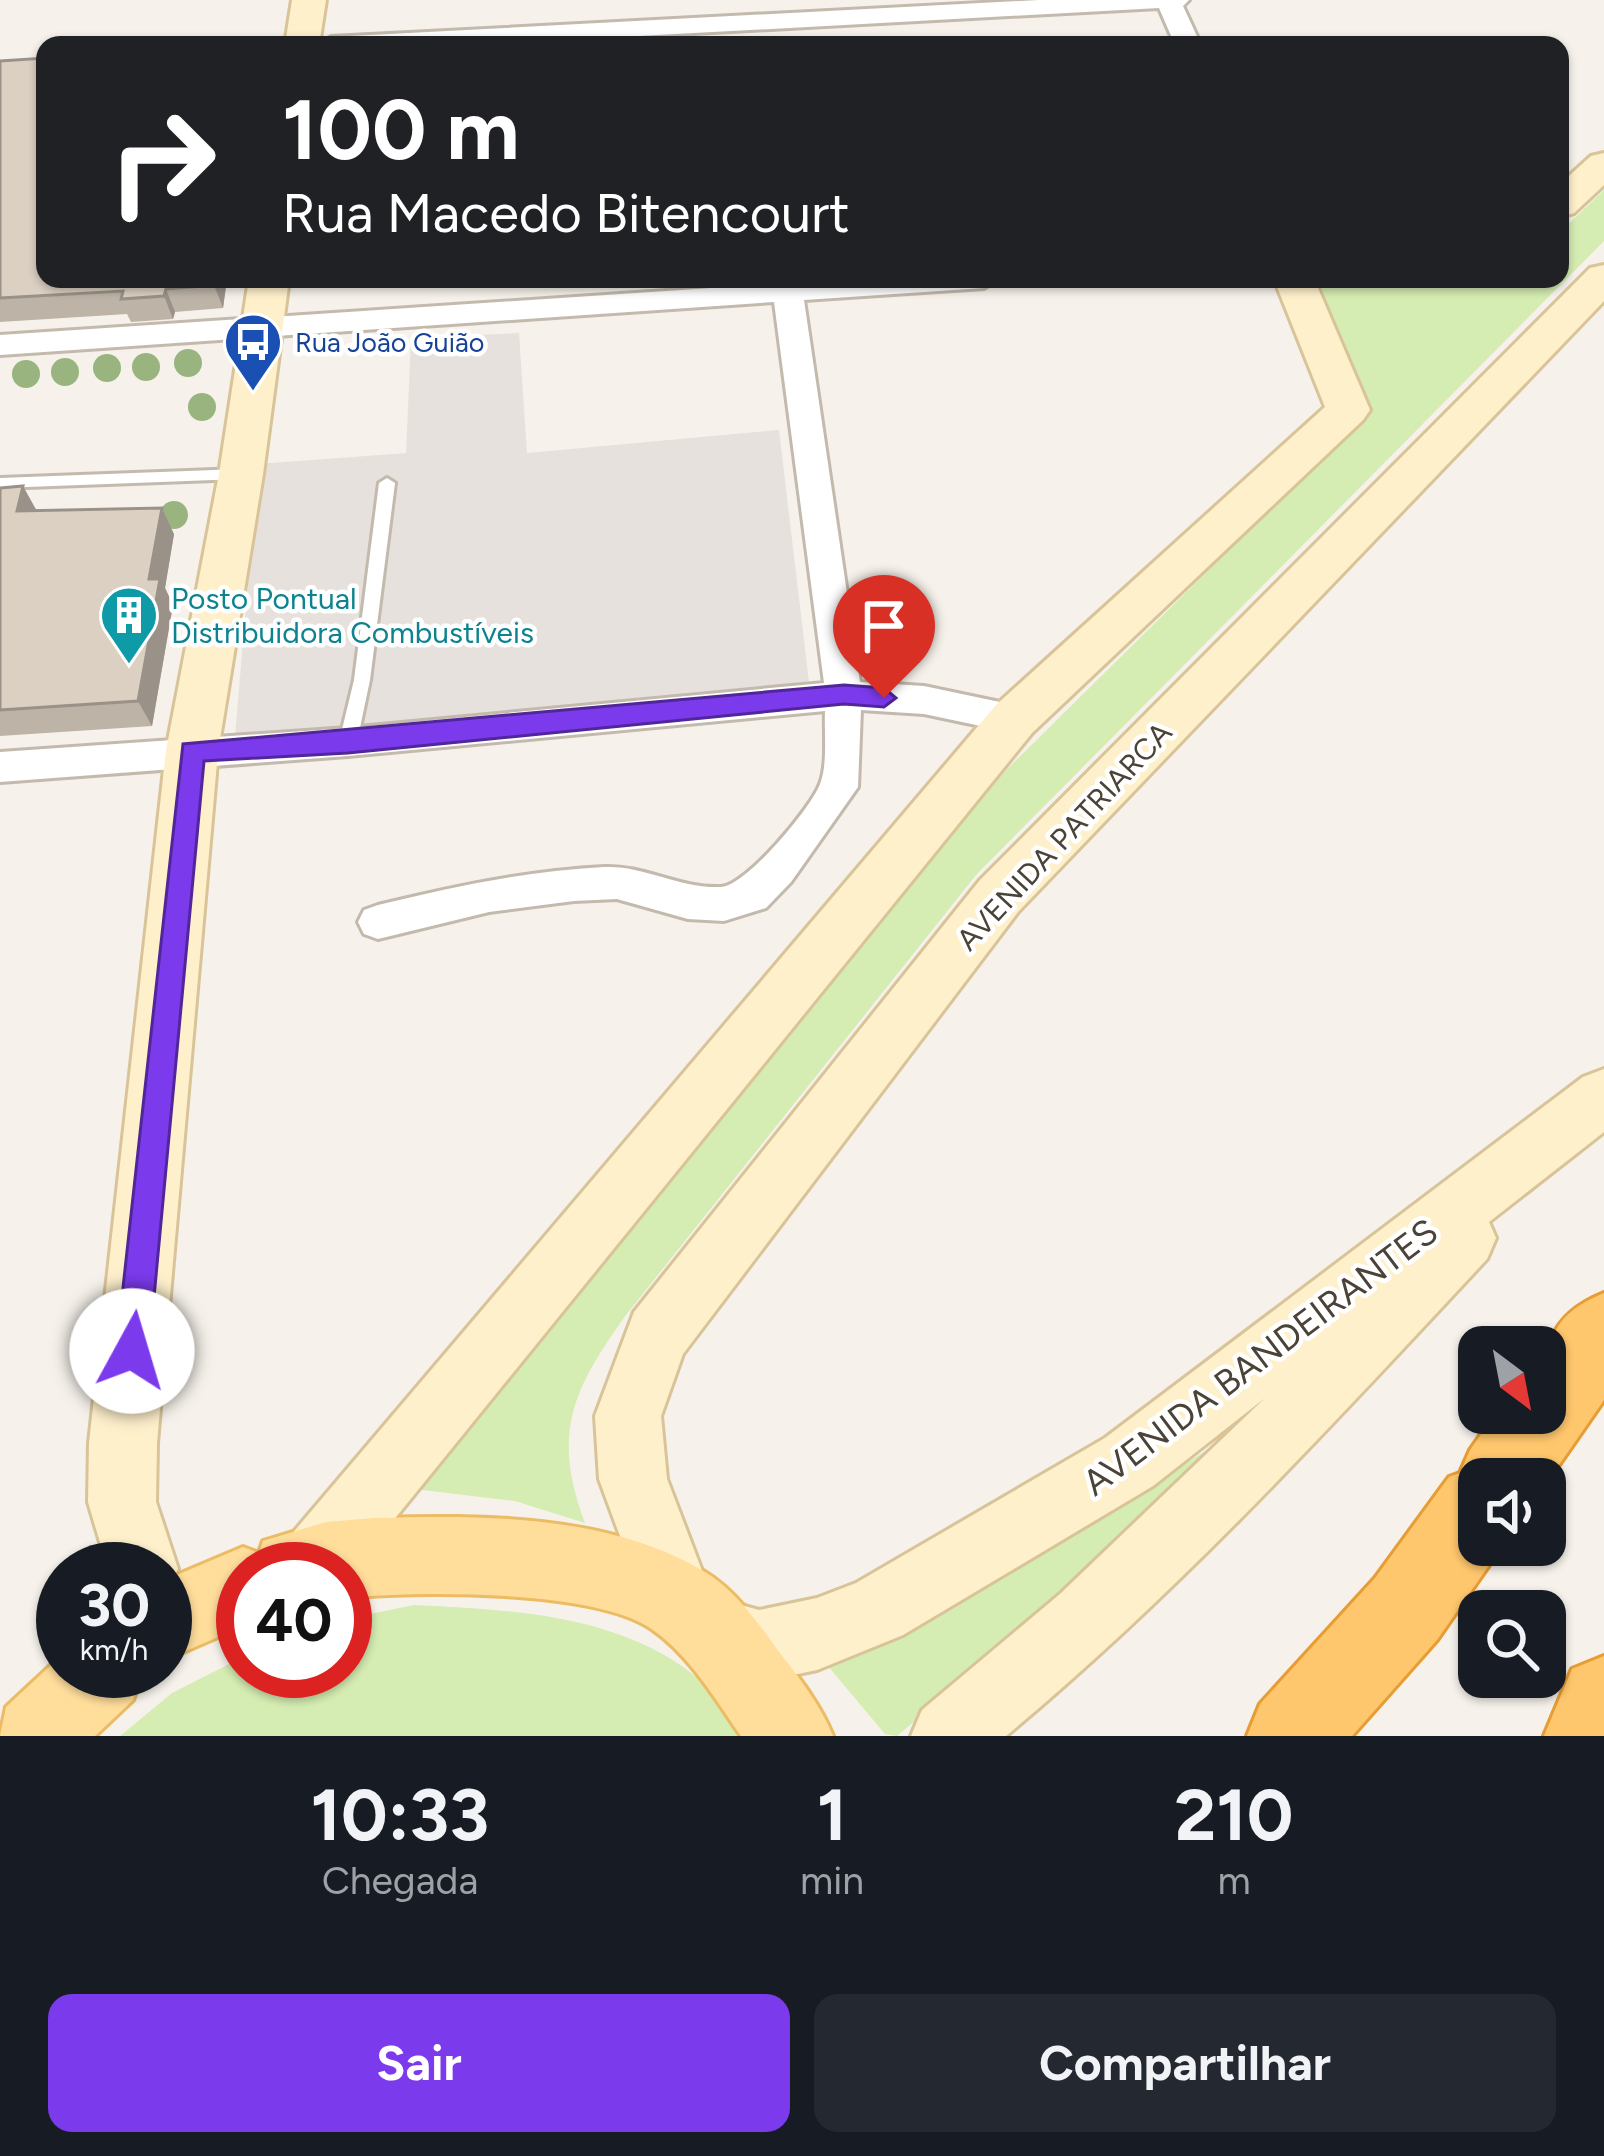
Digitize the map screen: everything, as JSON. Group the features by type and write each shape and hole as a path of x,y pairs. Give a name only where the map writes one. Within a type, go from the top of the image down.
{"highway":[{"path":"1514,1458 1604,1332"},
{"path":"1292,1736 1406,1609 1458,1536"},
{"path":"1588,1736 1604,1701"}],"main road":[{"path":"303,36 309,0"},
{"path":"1569,197 1604,164"},
{"name":"AVENIDA PATRIARCA","path":"695,1616 632,1479 628,1416 657,1335 999,896 1604,277"},
{"path":"322,1542 1014,719 1348,410 1298,288"},
{"path":"135,1542 122,1502 123,1443 192,752 266,303"},
{"name":"AVENIDA BANDEIRANTES","path":"372,1557 417,1552 589,1569 759,1646 817,1634 878,1610 1129,1462 1598,1101"},
{"name":"AVENIDA BANDEIRANTES","path":"948,1736 1046,1659 1190,1525 1598,1101"},
{"path":"695,1616 792,1736"},
{"path":"34,1736 75,1698"}],"street":[{"path":"492,36 1171,0 1185,36"},
{"path":"0,345 266,303 726,288"},
{"path":"378,922 489,895 574,885 617,883 688,902 724,904 752,896 777,871 839,787 844,695 787,288"},
{"path":"0,767 348,742 844,695 924,700 1014,719"}],"lane":[{"path":"0,482 241,474"},
{"path":"348,742 362,680 387,483"}],"shaded area":[{"path":"519,333 527,453 779,430 809,682 235,736 258,464 406,453 411,338"}],"green space":[{"path":"1604,190 1604,241 1569,276 1569,223"},
{"path":"1557,288 976,875 626,1315 592,1366 573,1413 570,1463 585,1523 515,1501 414,1489 1004,772 1367,414 1312,289"},
{"path":"1250,1422 1063,1595 897,1736 885,1734 822,1659 990,1584"},
{"path":"414,1605 491,1610 605,1630 675,1661 706,1685 746,1736 120,1736 166,1698 192,1698 192,1683 216,1671 216,1698 372,1698 372,1614"}],"building":[{"path":"36,59 36,288 178,288 166,289 164,296 121,299 123,291 0,298 0,61"},
{"path":"23,486 17,511 162,508 149,579 160,579 138,701 0,710 0,488"}],"place":[{"name":"Rua João Guião","path":"253,393"},
{"name":"Posto Pontual Distribuidora Combustíveis","path":"129,666"}],"route":[{"path":"132,1351 192,752 348,742 844,695 884,698"}]}
